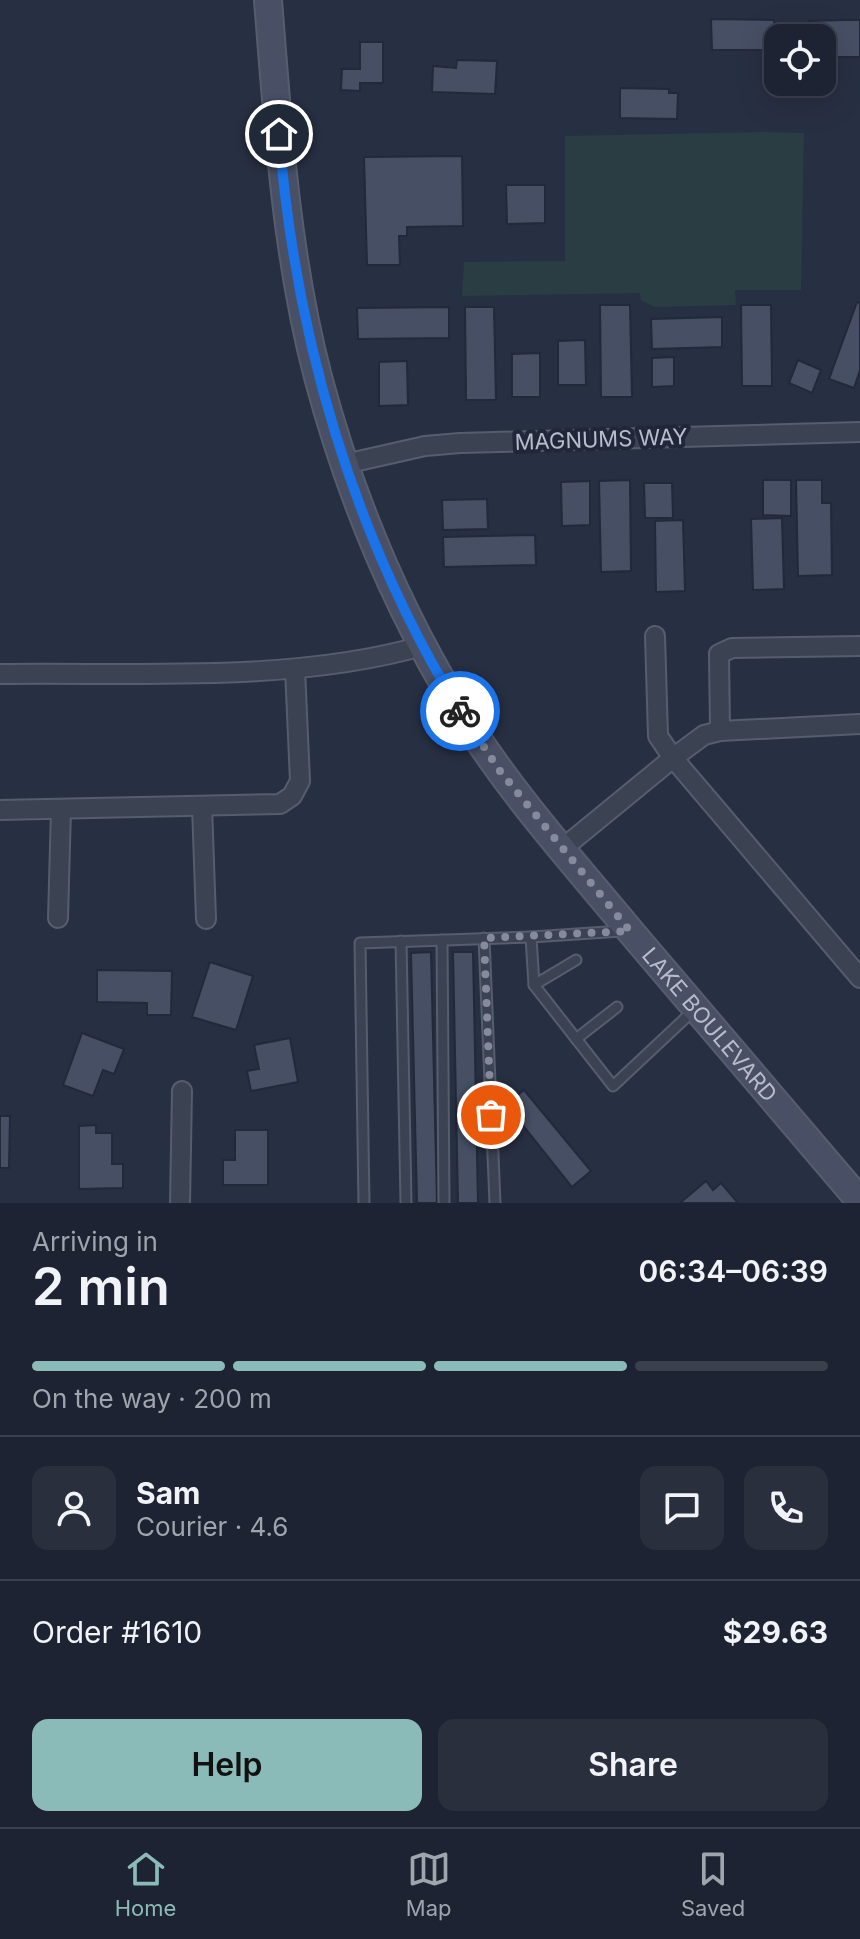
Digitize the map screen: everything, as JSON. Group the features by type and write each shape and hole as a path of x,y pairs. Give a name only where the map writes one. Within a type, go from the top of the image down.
{"main road":[{"name":"LAKE BOULEVARD","path":"268,0 281,160 318,378 378,555 422,646 500,771 630,931 859,1197"}],"street":[{"name":"MAGNUMS WAY","path":"345,464 413,448 460,443 860,432"},
{"path":"655,636 658,736 673,758 858,972"},
{"path":"0,674 295,669 383,657 422,646"},
{"path":"720,731 719,654 732,648 860,646"},
{"path":"0,810 280,804 292,796 300,781 295,669"},
{"path":"562,849 704,735 720,731 860,724"},
{"path":"202,806 206,919"},
{"path":"58,918 61,809"},
{"path":"180,1203 182,1091"}],"lane":[{"path":"364,1203 360,943 630,931"},
{"path":"531,937 534,985 613,1086 696,1009"},
{"path":"484,938 495,1203"},
{"path":"442,940 444,1203"},
{"path":"401,941 406,1203"},
{"path":"534,985 576,960"},
{"path":"576,1039 617,1007"}],"shaded area":[{"path":"804,133 801,290 735,290 736,305 654,307 641,300 640,293 462,296 464,262 565,261 565,136"}],"building":[{"path":"711,19 774,20 774,24 764,24 764,50 712,50"},
{"path":"860,20 860,57 836,57 836,24 809,24 809,21"},
{"path":"360,42 383,42 383,83 360,83 360,91 341,90 342,69 360,69"},
{"path":"457,60 497,61 495,94 432,92 433,66 456,68"},
{"path":"620,88 669,89 669,93 678,93 677,119 620,118"},
{"path":"462,156 463,226 407,227 407,236 399,236 400,265 367,265 364,157"},
{"path":"506,185 545,185 545,223 507,224"},
{"path":"857,302 860,303 860,370 854,388 829,379"},
{"path":"600,305 630,305 632,397 601,397"},
{"path":"741,305 771,305 772,386 742,386"},
{"path":"449,307 449,338 358,339 357,308"},
{"path":"465,307 494,307 496,400 466,400"},
{"path":"722,317 722,347 652,349 651,319"},
{"path":"585,340 586,385 558,385 558,341"},
{"path":"540,353 540,397 512,397 512,354"},
{"path":"674,357 674,386 652,387 652,358"},
{"path":"798,360 821,370 812,393 789,383"},
{"path":"407,361 408,405 379,406 379,362"},
{"path":"630,480 631,571 601,572 599,481"},
{"path":"763,480 791,480 791,516 763,515"},
{"path":"796,480 822,480 822,503 831,503 832,575 798,576"},
{"path":"590,481 590,525 562,526 561,482"},
{"path":"644,483 672,483 673,518 645,518"},
{"path":"487,499 488,529 443,530 442,500"},
{"path":"782,518 784,589 753,590 751,519"},
{"path":"683,520 685,591 656,592 655,521"},
{"path":"535,535 536,565 444,567 443,537"},
{"path":"431,952 437,1203 417,1203 411,953"},
{"path":"453,952 473,952 478,1203 458,1203"},
{"path":"210,962 253,976 236,1030 192,1017"},
{"path":"97,970 172,971 171,1015 147,1015 147,1003 97,1002"},
{"path":"82,1033 124,1049 114,1074 103,1070 93,1096 63,1085"},
{"path":"290,1038 298,1082 251,1091 247,1071 259,1069 254,1045"},
{"path":"524,1090 591,1171 572,1187 506,1104"},
{"path":"0,1116 10,1116 9,1168 0,1168"},
{"path":"96,1125 96,1133 112,1133 112,1164 123,1164 123,1188 79,1189 79,1126"},
{"path":"235,1130 268,1130 268,1185 223,1185 223,1160 235,1160"},
{"path":"706,1181 713,1190 721,1183 738,1203 680,1203"}],"way so far":[{"path":"460,711 500,771 630,931 484,938 491,1115"}],"route":[{"path":"279,134 305,314 318,378 354,492 378,555 422,646 460,711"}]}
